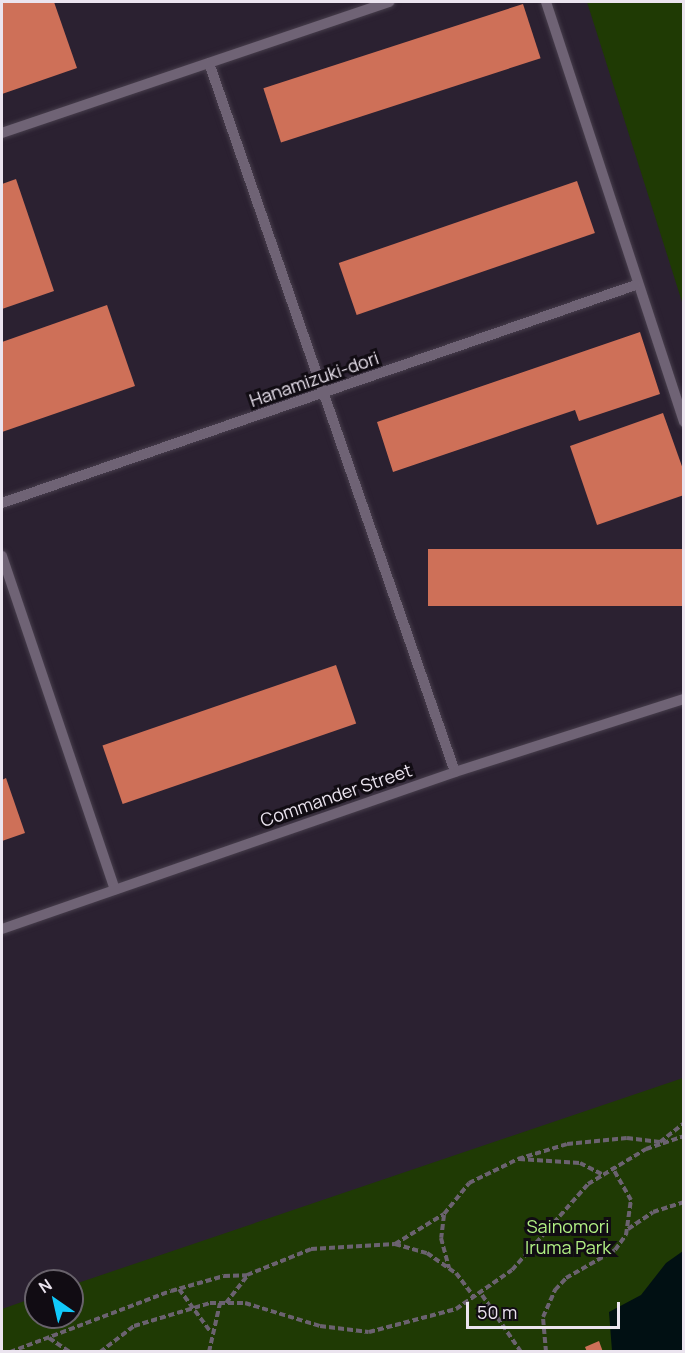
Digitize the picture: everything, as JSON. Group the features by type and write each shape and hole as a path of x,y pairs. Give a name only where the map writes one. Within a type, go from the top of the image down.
{"lane":[{"path":"2,133 389,2"},
{"path":"546,2 636,285 684,422"},
{"path":"209,63 455,772"},
{"name":"Hanamizuki-dori","path":"2,503 636,285"},
{"path":"2,556 115,889"},
{"name":"Commander Street","path":"2,929 455,772 684,699"}],"path":[{"path":"395,1244 444,1214 469,1183 518,1159 567,1144 627,1138 660,1143 684,1123"},
{"path":"100,1352 134,1326 192,1308 220,1303 245,1303 320,1326 369,1332 406,1325 482,1295 512,1270 571,1199 602,1174 660,1143 684,1136"},
{"path":"518,1159 580,1163 602,1174"},
{"path":"546,1352 543,1317 555,1290 566,1278 615,1250 627,1230 631,1200 612,1167"},
{"path":"627,1230 653,1212 684,1202"},
{"path":"444,1214 441,1238 449,1268"},
{"path":"10,1352 179,1289 247,1275 311,1249 395,1244 412,1246 449,1268 475,1298"},
{"path":"225,1303 247,1275"},
{"path":"179,1289 210,1331"},
{"path":"482,1295 521,1352"},
{"path":"208,1352 210,1331 220,1303"},
{"path":"48,1338 70,1352"}],"green space":[{"path":"587,2 683,2 683,305"},
{"name":"Sainomori Iruma Park","path":"683,1078 683,1351 2,1351 2,1309 24,1301 24,1329 84,1329 84,1281"}],"shaded area":[{"path":"683,1251 683,1351 612,1351 609,1312 641,1295 666,1263"}],"building":[{"path":"2,2 54,2 77,68 2,94"},
{"path":"523,4 541,58 281,143 263,88"},
{"path":"16,179 54,291 2,309 2,184"},
{"path":"577,181 595,233 357,315 339,263"},
{"path":"107,305 135,386 2,432 2,342"},
{"path":"640,332 660,394 579,421 575,410 393,472 377,422"},
{"path":"663,413 684,472 684,495 597,525 570,446"},
{"path":"428,549 684,549 684,606 428,606"},
{"path":"336,665 356,724 123,804 102,745"},
{"path":"6,778 25,833 2,841 2,780"},
{"path":"599,1341 603,1352 587,1352 585,1347"}]}
